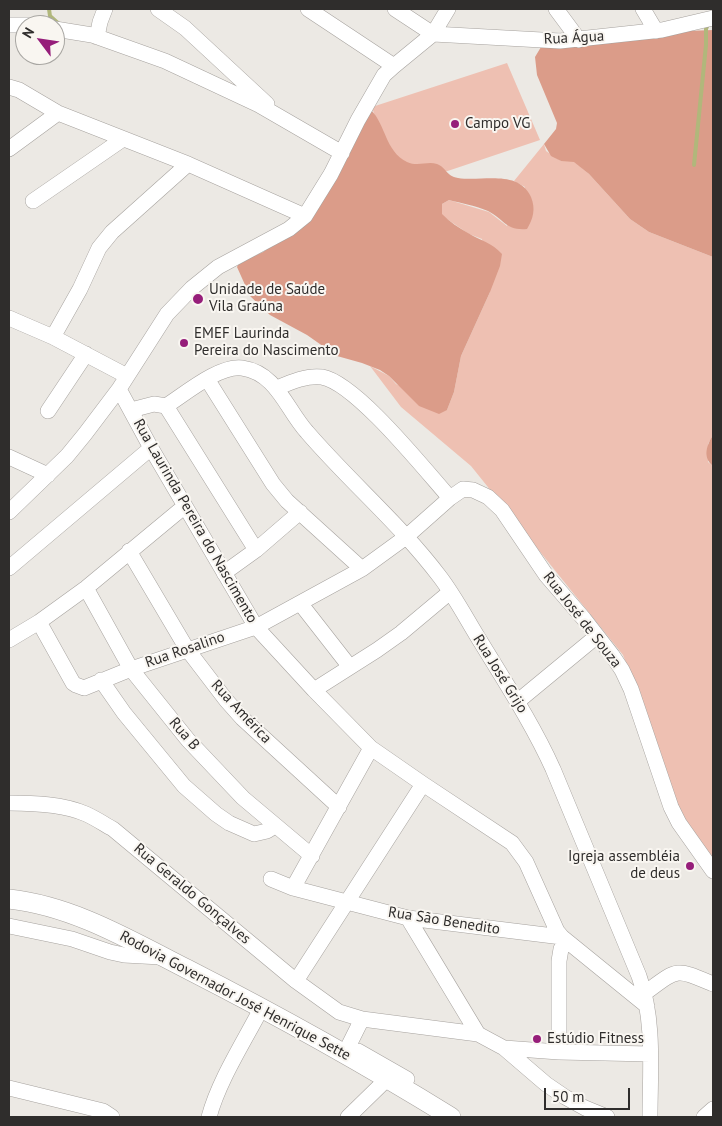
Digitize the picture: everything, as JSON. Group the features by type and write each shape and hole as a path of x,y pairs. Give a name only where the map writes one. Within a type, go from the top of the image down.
{"main road":[{"name":"Rodovia Governador José Henrique Sette","path":"9,899 59,909 118,934 349,1051 451,1117"}],"street":[{"path":"98,37 100,22 105,9"},
{"path":"158,9 186,28 283,118"},
{"path":"308,9 394,66"},
{"path":"395,9 433,34"},
{"path":"9,512 48,475 79,441 119,389 167,314 192,288 218,267 289,229 305,216 319,195 384,76 433,34 448,9"},
{"path":"556,9 579,40"},
{"path":"643,9 656,31"},
{"name":"Rua Água","path":"433,34 560,41 579,40 656,31 713,18"},
{"path":"65,31 98,37 165,61 259,105 342,153"},
{"path":"9,87 19,90 58,112 188,164 305,216"},
{"path":"9,149 58,112"},
{"path":"33,201 123,139"},
{"path":"52,337 80,289 99,248 112,232 127,221 188,164"},
{"path":"9,318 52,337 127,376"},
{"path":"48,411 86,354"},
{"path":"131,410 154,404 166,406 207,379 230,368 242,368 266,378 277,388 312,377 323,378 335,382 358,398 450,498"},
{"path":"207,379 274,484 287,500 362,569"},
{"name":"Rua José Grijo","path":"277,388 306,431 406,537 440,577 539,737 646,999"},
{"name":"Rua Laurinda Pereira do Nascimento","path":"119,389 151,448 256,627 371,748 512,843 526,862 557,931 565,940 646,999"},
{"path":"166,406 256,550"},
{"path":"9,568 151,448"},
{"path":"9,457 48,475"},
{"name":"Rua José de Souza","path":"406,537 463,489 474,490 488,497 502,510 546,575 597,636 622,670 631,689 666,793 679,823 713,871"},
{"path":"9,640 39,622 86,588 185,506"},
{"path":"224,573 256,550 300,512"},
{"name":"Rua Rosalino","path":"39,622 76,686 84,688 131,669 256,627 362,569 406,537"},
{"name":"Rua América","path":"129,552 187,650 226,700 242,718 339,807"},
{"name":"Rua B","path":"86,588 131,669 188,740 243,798 312,856"},
{"path":"314,690 401,633 450,592"},
{"path":"300,603 350,667"},
{"path":"517,702 597,636"},
{"path":"101,680 124,712 184,786 216,814 254,834 268,831 274,826"},
{"path":"292,888 312,856 371,748"},
{"path":"296,981 422,784"},
{"name":"Rua Geraldo Gonçalves","path":"9,803 69,808 86,814 113,829 296,981 339,1012 362,1019 478,1034"},
{"name":"Rua São Benedito","path":"271,879 292,888 408,918 565,940"},
{"path":"408,918 478,1034 504,1048 546,1084 585,1108 607,1117"},
{"path":"9,926 72,939 110,952 164,957"},
{"path":"559,1052 559,961 565,940"},
{"path":"650,1117 650,1054 646,999 671,974 678,972 713,984"},
{"path":"209,1117 212,1104 262,1007"},
{"path":"362,1019 349,1051 407,1079"},
{"path":"504,1048 559,1052 650,1054"},
{"path":"348,1117 388,1078"},
{"path":"9,1088 102,1111 112,1117"},
{"path":"704,1117 713,1109"}],"shaded area":[{"path":"713,30 713,257 649,232 630,219 589,174 574,162 561,161 551,156 544,144 556,129 557,123 537,75 535,57 541,47 687,31"},
{"name":"Campo VG","path":"507,63 540,140 397,188 372,107"},
{"path":"371,110 394,151 407,162 437,164 458,178 499,178 509,180 525,188 533,201 533,214 527,229 514,228 488,211 474,206 449,200 442,204 442,214 448,220 490,244 502,254 500,266 490,292 461,356 454,392 447,410 439,414 419,406 389,376 380,370 337,356 307,335 270,315 250,296 237,267 239,263 263,252 281,239"},
{"path":"544,144 546,151 561,161 574,161 589,174 630,219 649,232 713,257 713,435 708,444 708,462 713,466 713,863 685,827 672,793 661,754 623,655 471,466 401,407 370,366 389,376 396,384 447,410 454,392 461,356 490,292 482,239 469,234 441,215 442,204 449,200 489,212 507,226 525,187 514,181"},
{"path":"713,435 713,466 708,459 707,447"}],"waterway":[{"path":"49,9 50,15"},
{"path":"694,165 708,24"}],"place":[{"name":"Campo VG","path":"455,124"},
{"name":"Unidade de Saúde Vila Graúna","path":"198,299"},
{"name":"EMEF Laurinda Pereira do Nascimento","path":"184,343"},
{"name":"Igreja assembléia de deus","path":"690,866"},
{"name":"Estúdio Fitness","path":"537,1039"}]}
